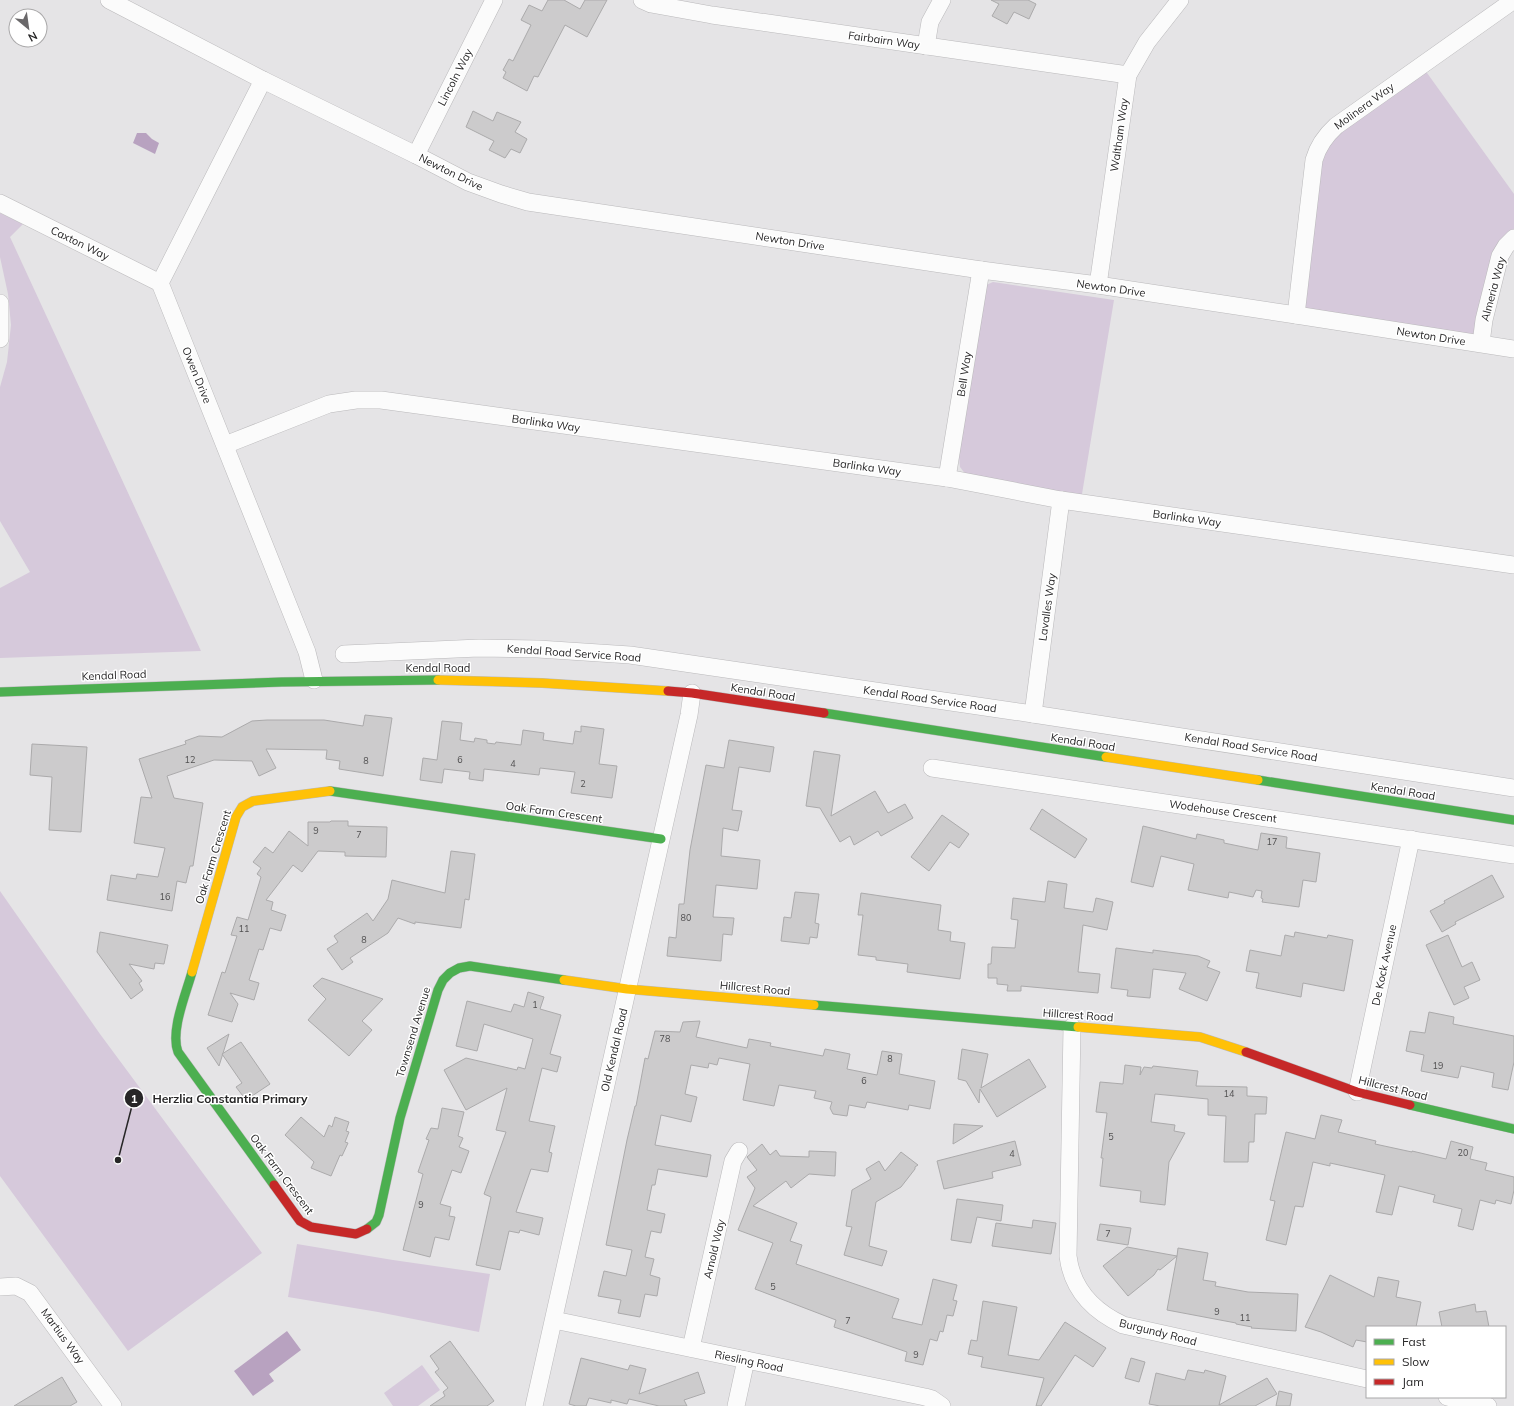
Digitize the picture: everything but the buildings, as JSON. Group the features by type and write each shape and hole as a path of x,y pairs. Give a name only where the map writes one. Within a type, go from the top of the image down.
{"street":[{"name":"Newton Drive","path":"108,0 263,80 468,182 528,202 981,270 1098,285 1514,349"},
{"name":"Lincoln Way","path":"416,155 494,0"},
{"name":"Fairbairn Way","path":"642,0 651,4 716,7 926,46 1128,74"},
{"path":"926,46 930,22 942,0"},
{"name":"Waltham Way","path":"1098,285 1128,74 1146,42 1180,0"},
{"name":"Molinera Way","path":"1296,315 1314,160 1321,142 1336,126 1514,0"},
{"path":"160,283 263,80"},
{"name":"Caxton Way","path":"0,203 160,283"},
{"name":"Almeria Way","path":"1481,343 1484,320 1500,256 1506,246 1514,238"},
{"name":"Bell Way","path":"947,478 981,270"},
{"name":"Owen Drive","path":"160,283 307,652 314,680"},
{"path":"0,303 0,339"},
{"name":"Barlinka Way","path":"225,445 329,404 356,400 381,400 947,478 1061,500 1514,565"},
{"name":"Lavalles Way","path":"1033,714 1061,500"},
{"name":"Kendal Road Service Road","path":"344,654 478,648 545,649 622,654 1033,714 1514,788"},
{"name":"Kendal Road","path":"0,692 314,680 454,680 538,682 620,687 692,694 1514,820"},
{"name":"Old Kendal Road","path":"534,1406 689,715 692,694"},
{"name":"Wodehouse Crescent","path":"932,768 1514,855"},
{"name":"Oak Farm Crescent","path":"370,1228 356,1234 311,1227 300,1220 176,1049 175,1032 237,812 244,804 253,801 327,791 661,839"},
{"name":"De Kock Avenue","path":"1357,1092 1411,839"},
{"name":"Townsend Avenue","path":"370,1228 376,1222 379,1215 400,1118 438,990 446,976 457,968 470,966 627,989"},
{"name":"Hillcrest Road","path":"627,989 1200,1037 1222,1043 1357,1092 1514,1129"},
{"name":"Burgundy Road","path":"1072,1027 1068,1256 1071,1274 1087,1300 1105,1316 1123,1325 1366,1379"},
{"name":"Arnold Way","path":"691,1348 733,1161 739,1151"},
{"name":"Martius Way","path":"0,1287 16,1286 30,1293 113,1406"},
{"name":"Riesling Road","path":"554,1320 925,1397 932,1399 942,1406"},
{"path":"736,1406 746,1360"},
{"path":"1452,1398 1488,1406"}],"shaded area":[{"path":"1422,66 1514,194 1514,234 1480,343 1296,315 1319,153 1337,127"},
{"path":"137,133 146,133 159,143 155,154 133,143"},
{"path":"0,213 23,224 10,237 201,651 0,658 0,588 30,572 0,521 0,387 7,362 11,325 8,294 0,257"},
{"path":"993,282 1114,300 1082,494 1075,502 966,475 960,467 959,456 986,285"},
{"path":"0,891 100,1034 262,1253 128,1351 0,1176"},
{"path":"297,1244 490,1274 479,1332 378,1312 288,1297"},
{"path":"287,1331 301,1350 269,1374 274,1381 253,1396 234,1371"},
{"path":"422,1365 440,1390 418,1406 393,1406 384,1393"}],"traffic: fast":[{"path":"0,692 282,682 438,680"},
{"path":"824,713 1106,757"},
{"path":"1258,780 1514,820"},
{"path":"330,791 661,839"},
{"path":"367,1229 376,1222 379,1215 400,1118 438,990 443,980 450,973 459,968 470,966 564,980"},
{"path":"192,972 177,1023 176,1043 178,1052 274,1185"},
{"path":"814,1005 1078,1027"},
{"path":"1410,1105 1514,1129"}],"traffic: slow":[{"path":"438,680 542,683 668,691"},
{"path":"1106,757 1258,780"},
{"path":"192,972 236,817 242,807 253,801 330,791"},
{"path":"564,980 627,989 814,1005"},
{"path":"1078,1027 1200,1037 1246,1052"}],"traffic: jam":[{"path":"668,691 692,693 824,713"},
{"path":"1246,1052 1357,1092 1410,1105"},
{"path":"274,1185 300,1221 311,1227 356,1234 367,1229"}],"place":[{"name":"Herzlia Constantia Primary","path":"118,1160"}]}
